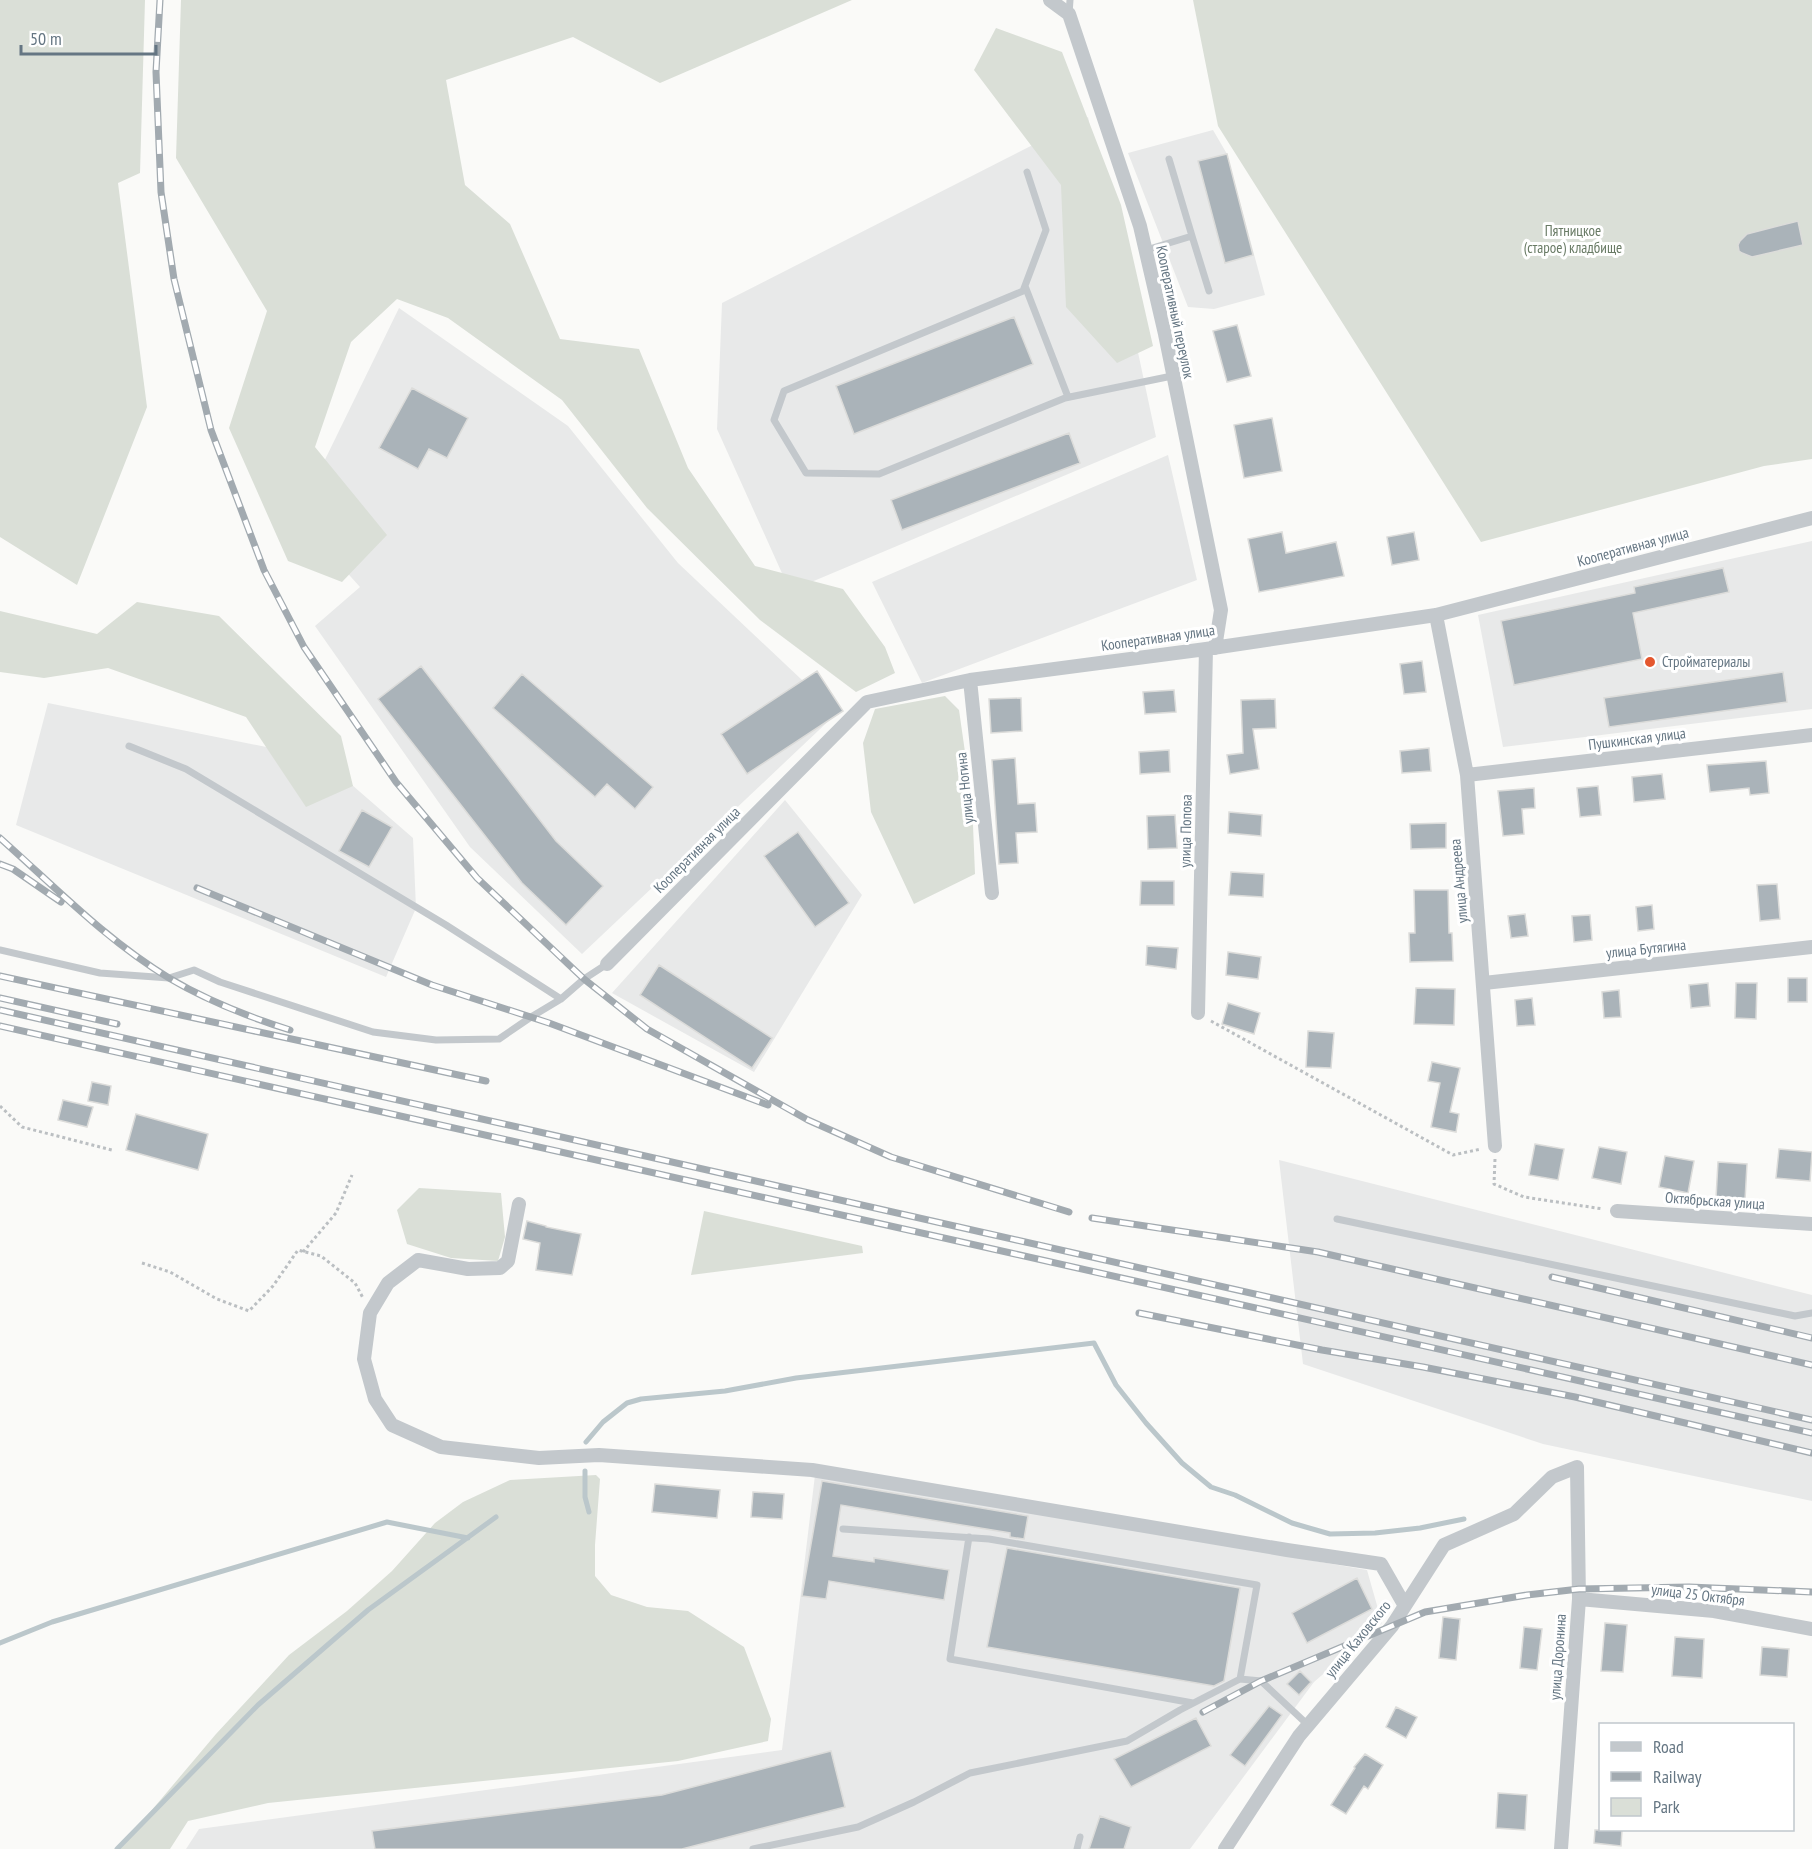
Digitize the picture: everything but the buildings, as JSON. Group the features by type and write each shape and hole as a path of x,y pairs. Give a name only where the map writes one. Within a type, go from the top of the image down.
{"street":[{"name":"Кооперативный переулок","path":"1050,0 1070,7 1146,250 1221,610 1211,648"},
{"name":"Кооперативная улица","path":"607,964 867,702 970,680 1436,615 1812,518"},
{"name":"улица Андреева","path":"1436,615 1467,775 1495,1146"},
{"name":"улица Попова","path":"1198,1013 1211,648"},
{"name":"улица Ногина","path":"970,680 992,893"},
{"name":"Пушкинская улица","path":"1467,775 1812,735"},
{"name":"улица Бутягина","path":"1484,983 1812,947"},
{"path":"519,1204 508,1261 500,1268 468,1269 418,1260 388,1283 370,1313 364,1359 375,1399 392,1425 441,1447 539,1458 599,1455 823,1472 1381,1564 1405,1606"},
{"name":"Октябрьская улица","path":"1617,1211 1812,1224"},
{"name":"улица Каховского","path":"1225,1849 1299,1736 1392,1626 1444,1545 1514,1514 1552,1477 1577,1467"},
{"name":"улица Доронина","path":"1561,1849 1579,1599 1577,1467"},
{"name":"улица 25 Октября","path":"1579,1599 1714,1611 1812,1629"}],"lane":[{"path":"1169,159 1209,291"},
{"path":"1027,172 1046,230 1023,291 784,391 774,420 806,473 879,474 1068,397 1172,376"},
{"path":"1146,250 1192,236"},
{"path":"1025,286 1068,397"},
{"path":"129,746 186,769 446,925 561,999"},
{"path":"0,950 100,973 169,978 195,970 220,982 373,1032 436,1040 499,1039 561,999 584,979 607,964"},
{"path":"1337,1219 1795,1316 1812,1313"},
{"path":"843,1529 989,1539 1257,1585 1240,1679"},
{"path":"969,1537 950,1659 1193,1703"},
{"path":"753,1849 858,1827 914,1802 970,1773 1127,1741 1240,1679 1261,1681 1308,1725"},
{"path":"1077,1849 1080,1837"}],"path":[{"path":"1198,1013 1453,1155 1495,1146 1494,1184 1524,1197 1617,1211"},
{"path":"0,1106 22,1127 112,1150"},
{"path":"303,1252 336,1214 352,1175"},
{"path":"142,1263 170,1272 218,1299 249,1311 273,1286 298,1251 303,1252 321,1256 355,1283 370,1313"}],"shaded area":[{"path":"1088,117 1156,437 790,591 717,429 722,303"},
{"path":"1213,130 1227,154 1265,295 1214,309 1188,307 1128,153"},
{"path":"399,308 568,426 678,563 837,713 582,954 470,847 315,626 360,587 297,517"},
{"path":"1168,455 1197,580 922,683 872,582"},
{"name":"Стройматериалы","path":"1812,541 1812,709 1503,747 1478,615"},
{"path":"48,703 321,758 413,838 416,908 386,977 16,825"},
{"path":"785,800 862,895 754,1072 612,993"},
{"path":"1279,1160 1812,1295 1812,1501 1543,1444 1303,1364"},
{"path":"815,1475 1367,1570 1382,1623 1314,1682 1190,1849 186,1849 199,1829 782,1750"}],"green space":[{"path":"0,0 145,0 140,173 118,183 147,407 77,585 0,537"},
{"path":"181,0 852,0 660,83 573,37 446,80 465,185 510,224 560,339 639,349 688,468 755,566 843,589 885,647 895,673 856,692 760,620 647,508 562,400 448,318 397,299 351,342 315,447 387,535 342,582 288,561 229,428 267,311 176,158"},
{"name":"Пятницкое (старое) кладбище","path":"1193,0 1812,0 1812,459 1764,466 1481,542 1218,126"},
{"path":"996,28 1062,52 1121,205 1153,346 1117,363 1066,307 1061,185 974,70"},
{"path":"137,602 219,616 341,736 353,786 306,807 246,717 108,668 44,678 0,672 0,611 97,634"},
{"path":"945,696 959,710 972,801 975,874 914,904 871,812 863,743 875,709"},
{"path":"419,1188 501,1193 505,1237 498,1261 451,1258 407,1244 397,1210"},
{"path":"704,1211 862,1246 863,1253 691,1275"},
{"path":"596,1475 600,1479 595,1576 611,1595 647,1607 688,1611 744,1647 771,1719 768,1741 678,1761 268,1803 188,1821 170,1849 119,1849 216,1734 289,1655 347,1611 392,1571 435,1523 463,1502 510,1480"}],"waterway":[{"path":"586,1442 603,1422 627,1403 641,1399 725,1391 796,1378 1094,1343 1116,1385 1146,1423 1182,1463 1211,1487 1235,1495 1292,1523 1330,1534 1375,1533 1420,1528 1464,1519"},
{"path":"585,1471 585,1497 589,1512"},
{"path":"117,1849 258,1705 368,1610 496,1517"},
{"path":"0,1643 52,1622 387,1522 468,1538"}],"railway":[{"path":"160,0 156,72 161,192 174,279 211,430 264,570 304,647 396,782 477,878 584,979 647,1029 808,1120 891,1157 1069,1212"},
{"path":"0,838 102,930 146,963 213,1001 290,1030"},
{"path":"0,864 13,869 61,902"},
{"path":"197,888 432,985 549,1023 768,1105"},
{"path":"0,976 486,1081"},
{"path":"0,998 117,1024"},
{"path":"0,1010 1812,1420"},
{"path":"0,1026 1812,1433"},
{"path":"1092,1218 1318,1252 1812,1365"},
{"path":"1552,1277 1812,1338"},
{"path":"1139,1313 1575,1397 1812,1453"},
{"path":"1203,1712 1261,1681 1425,1612 1579,1589 1689,1587 1812,1592"}],"place":[{"name":"Стройматериалы","path":"1650,662"}]}
